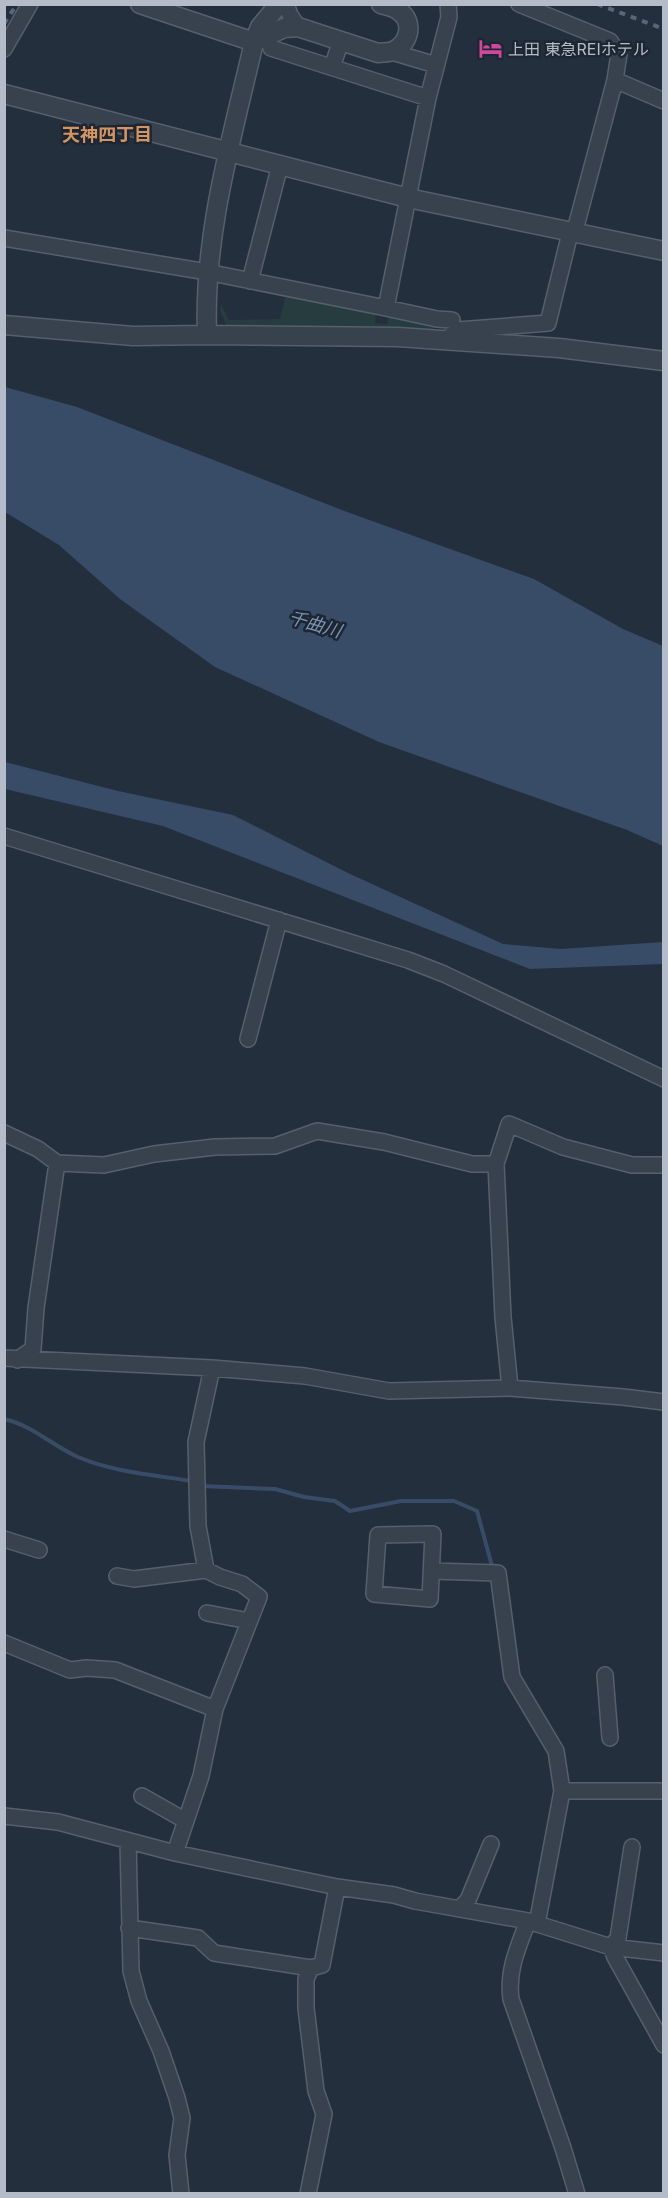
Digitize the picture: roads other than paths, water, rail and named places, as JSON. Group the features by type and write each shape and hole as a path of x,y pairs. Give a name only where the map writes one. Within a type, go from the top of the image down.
{"street":[{"path":"4,49 30,4"},
{"path":"140,4 428,98"},
{"path":"207,335 207,272 228,151 263,45 260,27 279,4"},
{"path":"286,4 298,27"},
{"path":"386,308 428,98 449,17 448,4"},
{"path":"444,341 458,330 548,323 615,80 619,54 610,41 519,4"},
{"path":"392,51 406,41 409,29 404,15 395,6"},
{"path":"263,45 284,28 298,27 378,53 392,51 436,65"},
{"path":"332,67 341,41"},
{"path":"615,80 663,101"},
{"path":"4,94 408,198 663,251"},
{"path":"250,281 280,165"},
{"path":"4,238 207,272 437,319 452,320"},
{"path":"4,325 133,336 398,337 559,348 663,361"},
{"path":"4,836 368,947 444,974 663,1079"},
{"path":"248,1039 279,920"},
{"path":"510,1388 503,1317 496,1164 509,1124 563,1147 632,1165 663,1165"},
{"path":"4,1133 38,1149 57,1163 104,1165 164,1153 215,1147 275,1146 317,1131 384,1142 472,1164 496,1164"},
{"path":"4,1368 12,1358 33,1349 36,1308 57,1163"},
{"path":"12,1358 212,1368 305,1376 389,1391 510,1388 663,1402"},
{"path":"206,1570 198,1526 196,1442 212,1368"},
{"path":"433,1534 432,1571 430,1599 375,1593 378,1535 433,1534"},
{"path":"4,1539 39,1550"},
{"path":"117,1576 134,1579 206,1570 242,1584 259,1598 215,1709 201,1776 176,1853"},
{"path":"432,1571 498,1573 512,1677 556,1751 562,1791 532,1922 512,1964 510,1989 511,1999 577,2193"},
{"path":"207,1613 249,1621"},
{"path":"4,1643 70,1670 87,1668 115,1670 215,1709"},
{"path":"604,1675 610,1738"},
{"path":"562,1791 663,1791"},
{"path":"142,1796 186,1821"},
{"path":"4,1816 58,1822 176,1853 337,1887 394,1895 532,1922 611,1947 663,1953"},
{"path":"128,1841 131,1971 139,2001 161,2051 182,2118 177,2155 181,2193"},
{"path":"459,1909 468,1900 491,1844"},
{"path":"611,1947 618,1938 632,1847"},
{"path":"129,1928 198,1938 214,1953 311,1968 322,1965 337,1887"},
{"path":"611,1947 663,2045"},
{"path":"308,2193 324,2114 316,2091 306,2008 306,1979 311,1968"}],"water":[{"name":"千曲川","path":"5,387 77,407 347,512 534,579 623,629 663,646 663,846 627,830 379,742 215,667 120,599 59,545 5,512"},
{"path":"5,762 118,791 233,815 348,873 503,944 561,949 663,942 663,964 530,969 163,826 5,789"}],"waterway":[{"path":"4,1419 24,1426 91,1462 191,1481"},
{"path":"201,1486 275,1489 304,1497 335,1501 350,1511 401,1501 454,1501 477,1511 492,1566"}],"railway":[{"path":"4,24 17,4"},
{"path":"597,4 664,29"}],"place":[{"name":"上田 東急REIホテル","path":"490,49"}],"district":[{"name":"天神四丁目","path":"107,134"}]}
